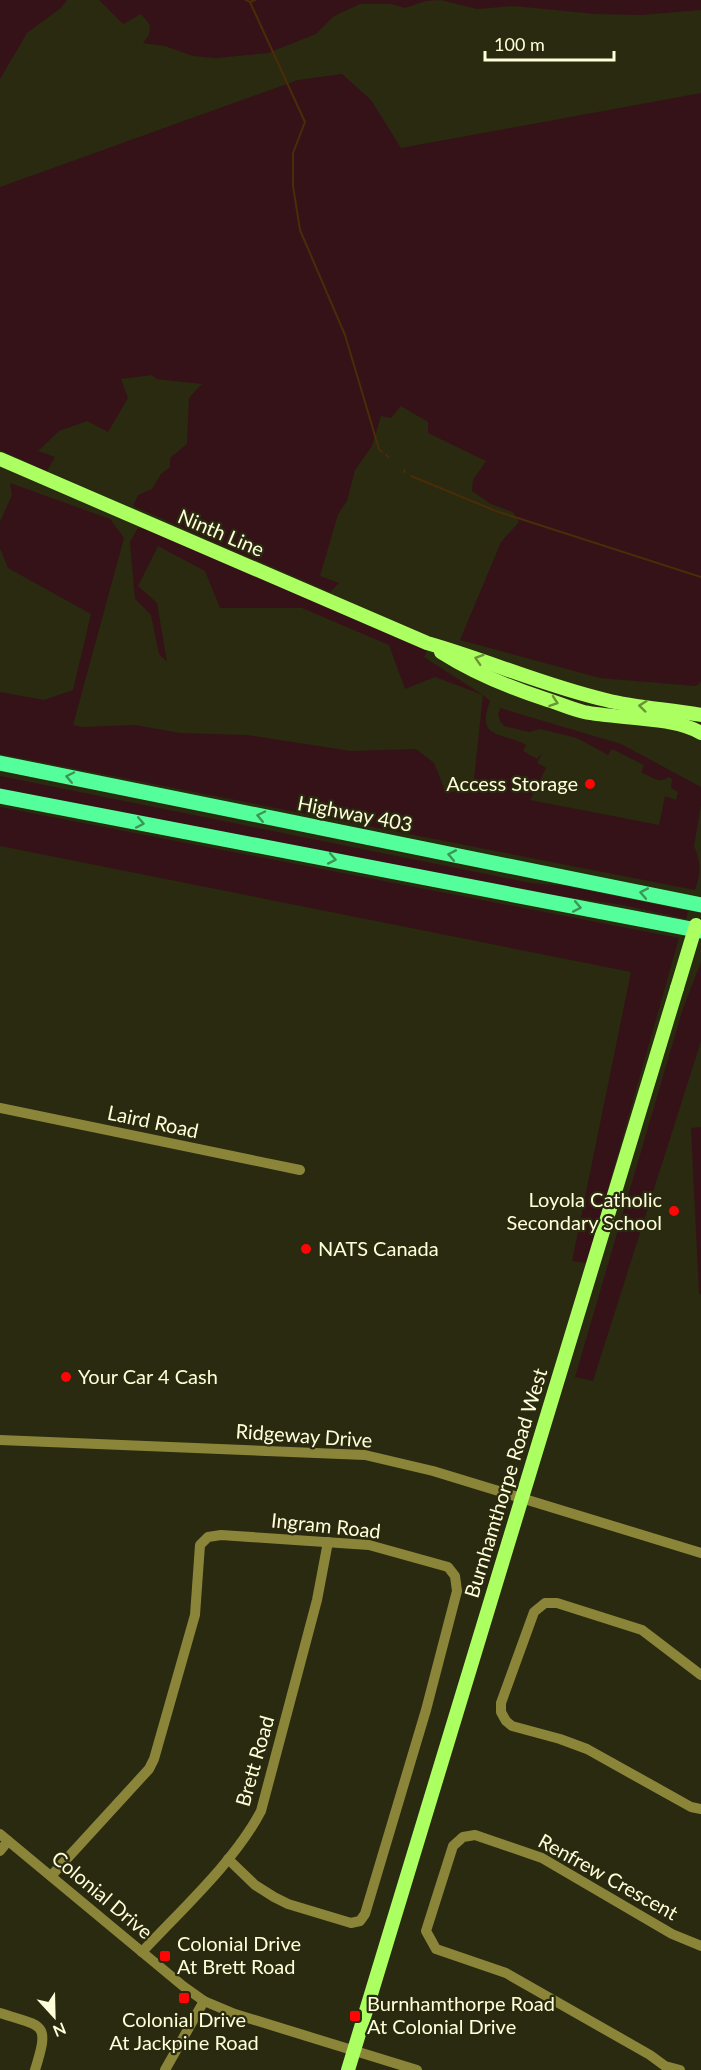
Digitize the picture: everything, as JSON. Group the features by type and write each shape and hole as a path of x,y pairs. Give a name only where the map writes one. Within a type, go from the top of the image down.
{"highway":[{"name":"Highway 403","path":"0,763 701,906"},
{"path":"0,796 701,931"}],"main road":[{"name":"Ninth Line","path":"0,459 427,643 574,692 608,701 668,708 701,715"},
{"name":"Ninth Line","path":"427,643 469,670 510,687 584,712 673,724 693,728 701,733"},
{"name":"Burnhamthorpe Road West","path":"348,2070 701,906"}],"street":[{"name":"Laird Road","path":"0,1108 300,1170"},
{"name":"Ridgeway Drive","path":"0,1440 364,1455 433,1471 701,1553"},
{"name":"Ingram Road","path":"51,1876 149,1769 154,1759 195,1615 200,1545 208,1537 221,1535 369,1545 448,1567 456,1576 457,1591 426,1710 365,1914 360,1921 351,1923 288,1905 255,1885 228,1859"},
{"name":"Brett Road","path":"142,1952 228,1859 248,1834 261,1811 317,1600 328,1542"},
{"path":"701,1675 642,1630 557,1603 545,1603 534,1612 501,1703 501,1712 512,1726 587,1749 691,1807 701,1809"},
{"name":"Renfrew Crescent","path":"680,2070 665,2066 650,2055 506,1973 436,1949 426,1931 453,1846 463,1836 475,1835 542,1858 672,1934 701,1946"},
{"name":"Colonial Drive","path":"4,1837 204,2001 257,2021 417,2070"},
{"path":"0,1851 4,1837"},
{"path":"165,2070 204,2001"},
{"path":"0,2013 34,2023 42,2031 44,2040 35,2070"}],"shaded area":[{"path":"0,0 67,0 61,8 27,33 0,79"},
{"path":"99,0 441,0 426,1 405,8 391,4 360,4 334,16 316,34 268,53 216,58 193,56 165,46 143,43 149,35 150,25 141,14 123,24"},
{"path":"441,0 701,0 701,10 641,15 596,14 514,6 477,9"},
{"path":"342,74 371,100 401,148 701,93 701,682 696,686 600,678 460,640 501,542 519,522 513,512 491,504 472,491 473,480 486,461 428,433 428,422 401,406 391,418 381,416 372,446 355,470 347,501 338,514 320,576 339,583 330,592 133,506 138,495 152,489 161,474 170,467 170,458 187,444 189,398 202,384 156,379 152,375 121,379 128,398 108,432 87,421 59,431 38,451 55,457 47,471 0,450 0,187 298,80"},
{"path":"10,483 110,519 124,538 73,725 82,727 135,725 180,733 247,735 351,751 416,749 434,763 446,793 473,788 483,695 490,701 486,713 488,728 499,735 526,745 523,751 537,759 542,753 537,763 546,768 530,800 659,825 665,796 676,800 678,792 671,788 672,779 668,777 658,780 641,772 644,765 612,749 608,755 577,738 540,729 529,732 504,726 498,715 500,708 621,744 701,787 701,805 694,846 699,868 695,890 0,754 0,692 44,700 73,690 91,614 8,568 0,548 0,522 12,495"},
{"path":"138,528 149,530 427,651 424,657 483,695 435,677 405,689 389,645 302,608 220,608 205,571 158,546 138,586 157,603 167,662 159,654 151,615 135,599 130,542"},
{"path":"0,776 531,883 565,886 688,911 686,919 623,905 518,890 0,790"},
{"path":"0,807 679,938 587,1263 572,1261 631,972 0,846"},
{"path":"701,962 701,1041 593,1381 575,1377 683,1008"},
{"path":"701,1127 701,1294 699,1294 691,1128"}],"waterway":[{"path":"246,0 250,2 305,122 293,153 293,186 300,230 345,335 379,449 382,452"},
{"path":"250,2 255,0"},
{"path":"411,476 496,511 701,577"}],"place":[{"name":"Access Storage","path":"590,784"},
{"name":"Loyola Catholic Secondary School","path":"674,1211"},
{"name":"NATS Canada","path":"306,1249"},
{"name":"Your Car 4 Cash","path":"66,1377"},
{"name":"Colonial Drive At Brett Road","path":"165,1956"},
{"name":"Colonial Drive At Jackpine Road","path":"184,1998"},
{"name":"Burnhamthorpe Road At Colonial Drive","path":"355,2016"}]}
